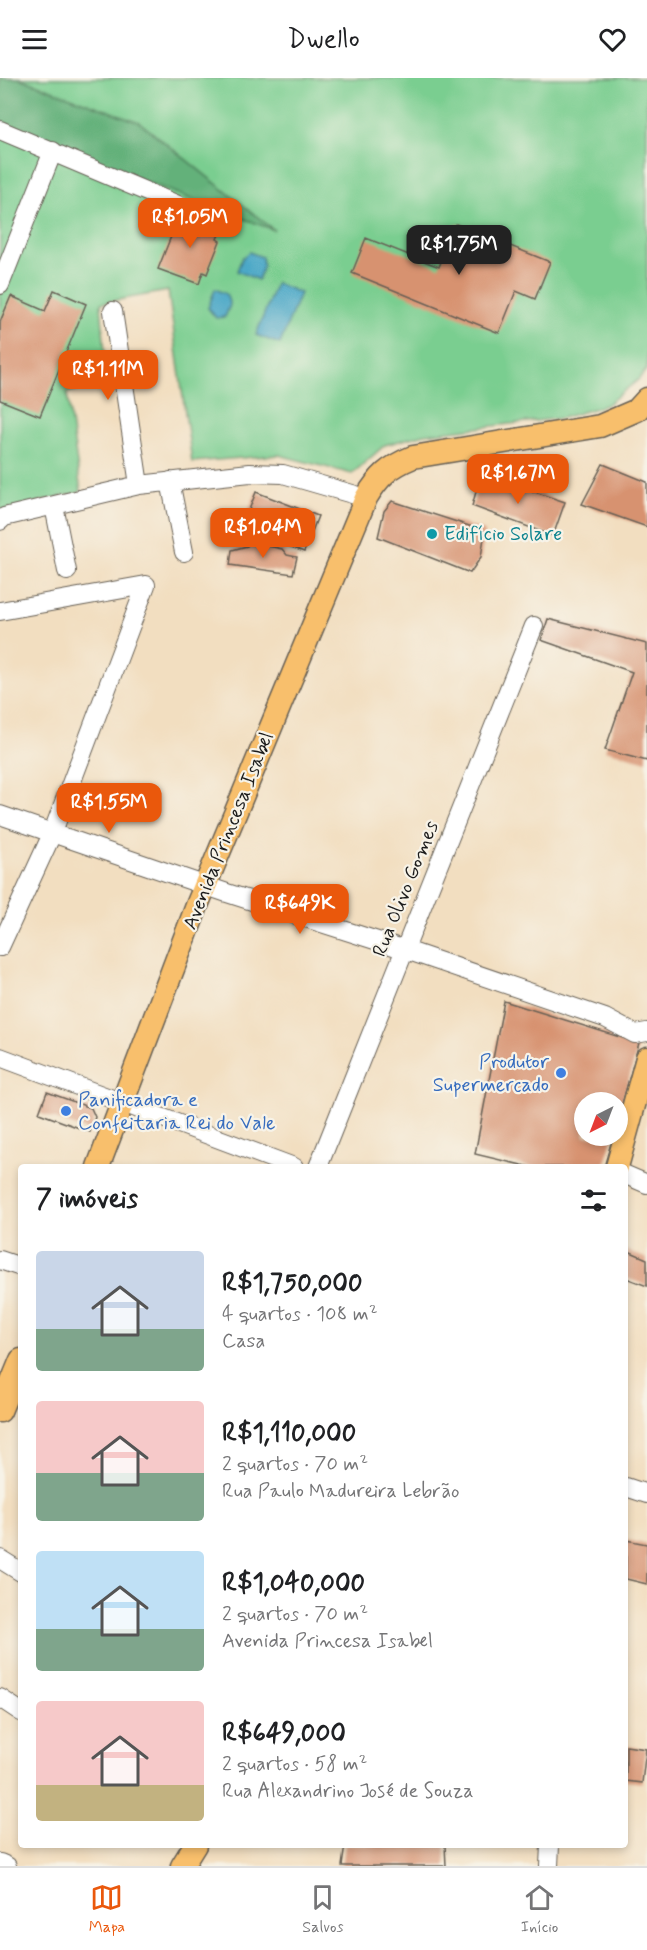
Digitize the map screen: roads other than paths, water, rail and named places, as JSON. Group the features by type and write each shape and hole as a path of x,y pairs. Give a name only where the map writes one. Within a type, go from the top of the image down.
{"main road":[{"name":"Avenida Princesa Isabel","path":"99,1164 206,886 366,498 380,475 393,465 413,458 600,426 638,410 647,399"},
{"path":"618,1164 647,1059"},
{"path":"0,1410 18,1367"},
{"path":"182,1866 193,1848"}],"street":[{"path":"0,130 216,221"},
{"path":"0,285 53,151"},
{"path":"113,311 139,485"},
{"path":"0,521 4,517 139,485 250,473 283,474 366,498"},
{"path":"170,481 184,552"},
{"path":"54,506 67,571"},
{"path":"0,611 147,585 52,834 0,947"},
{"name":"Rua Olivo Gomes","path":"319,1164 534,626"},
{"path":"0,815 605,1018 635,1034 647,1032"},
{"path":"0,1057 286,1164"},
{"path":"628,1176 647,1184"},
{"path":"0,1260 18,1266"},
{"path":"628,1488 647,1494"},
{"path":"0,1559 18,1570"},
{"path":"0,1698 18,1710"},
{"path":"549,1866 550,1848"},
{"path":"0,1863 7,1866"}],"water":[{"path":"249,252 262,257 263,266 258,280 237,271 242,258"},
{"path":"276,283 300,293 280,344 256,335"},
{"path":"215,289 226,294 230,305 225,317 216,318 208,308"}],"place":[{"name":"Edifício Solare","path":"432,534"},
{"name":"Produtor Supermercado","path":"561,1073"},
{"name":"Panificadora e Confeitaria Rei do Vale","path":"66,1111"}]}
